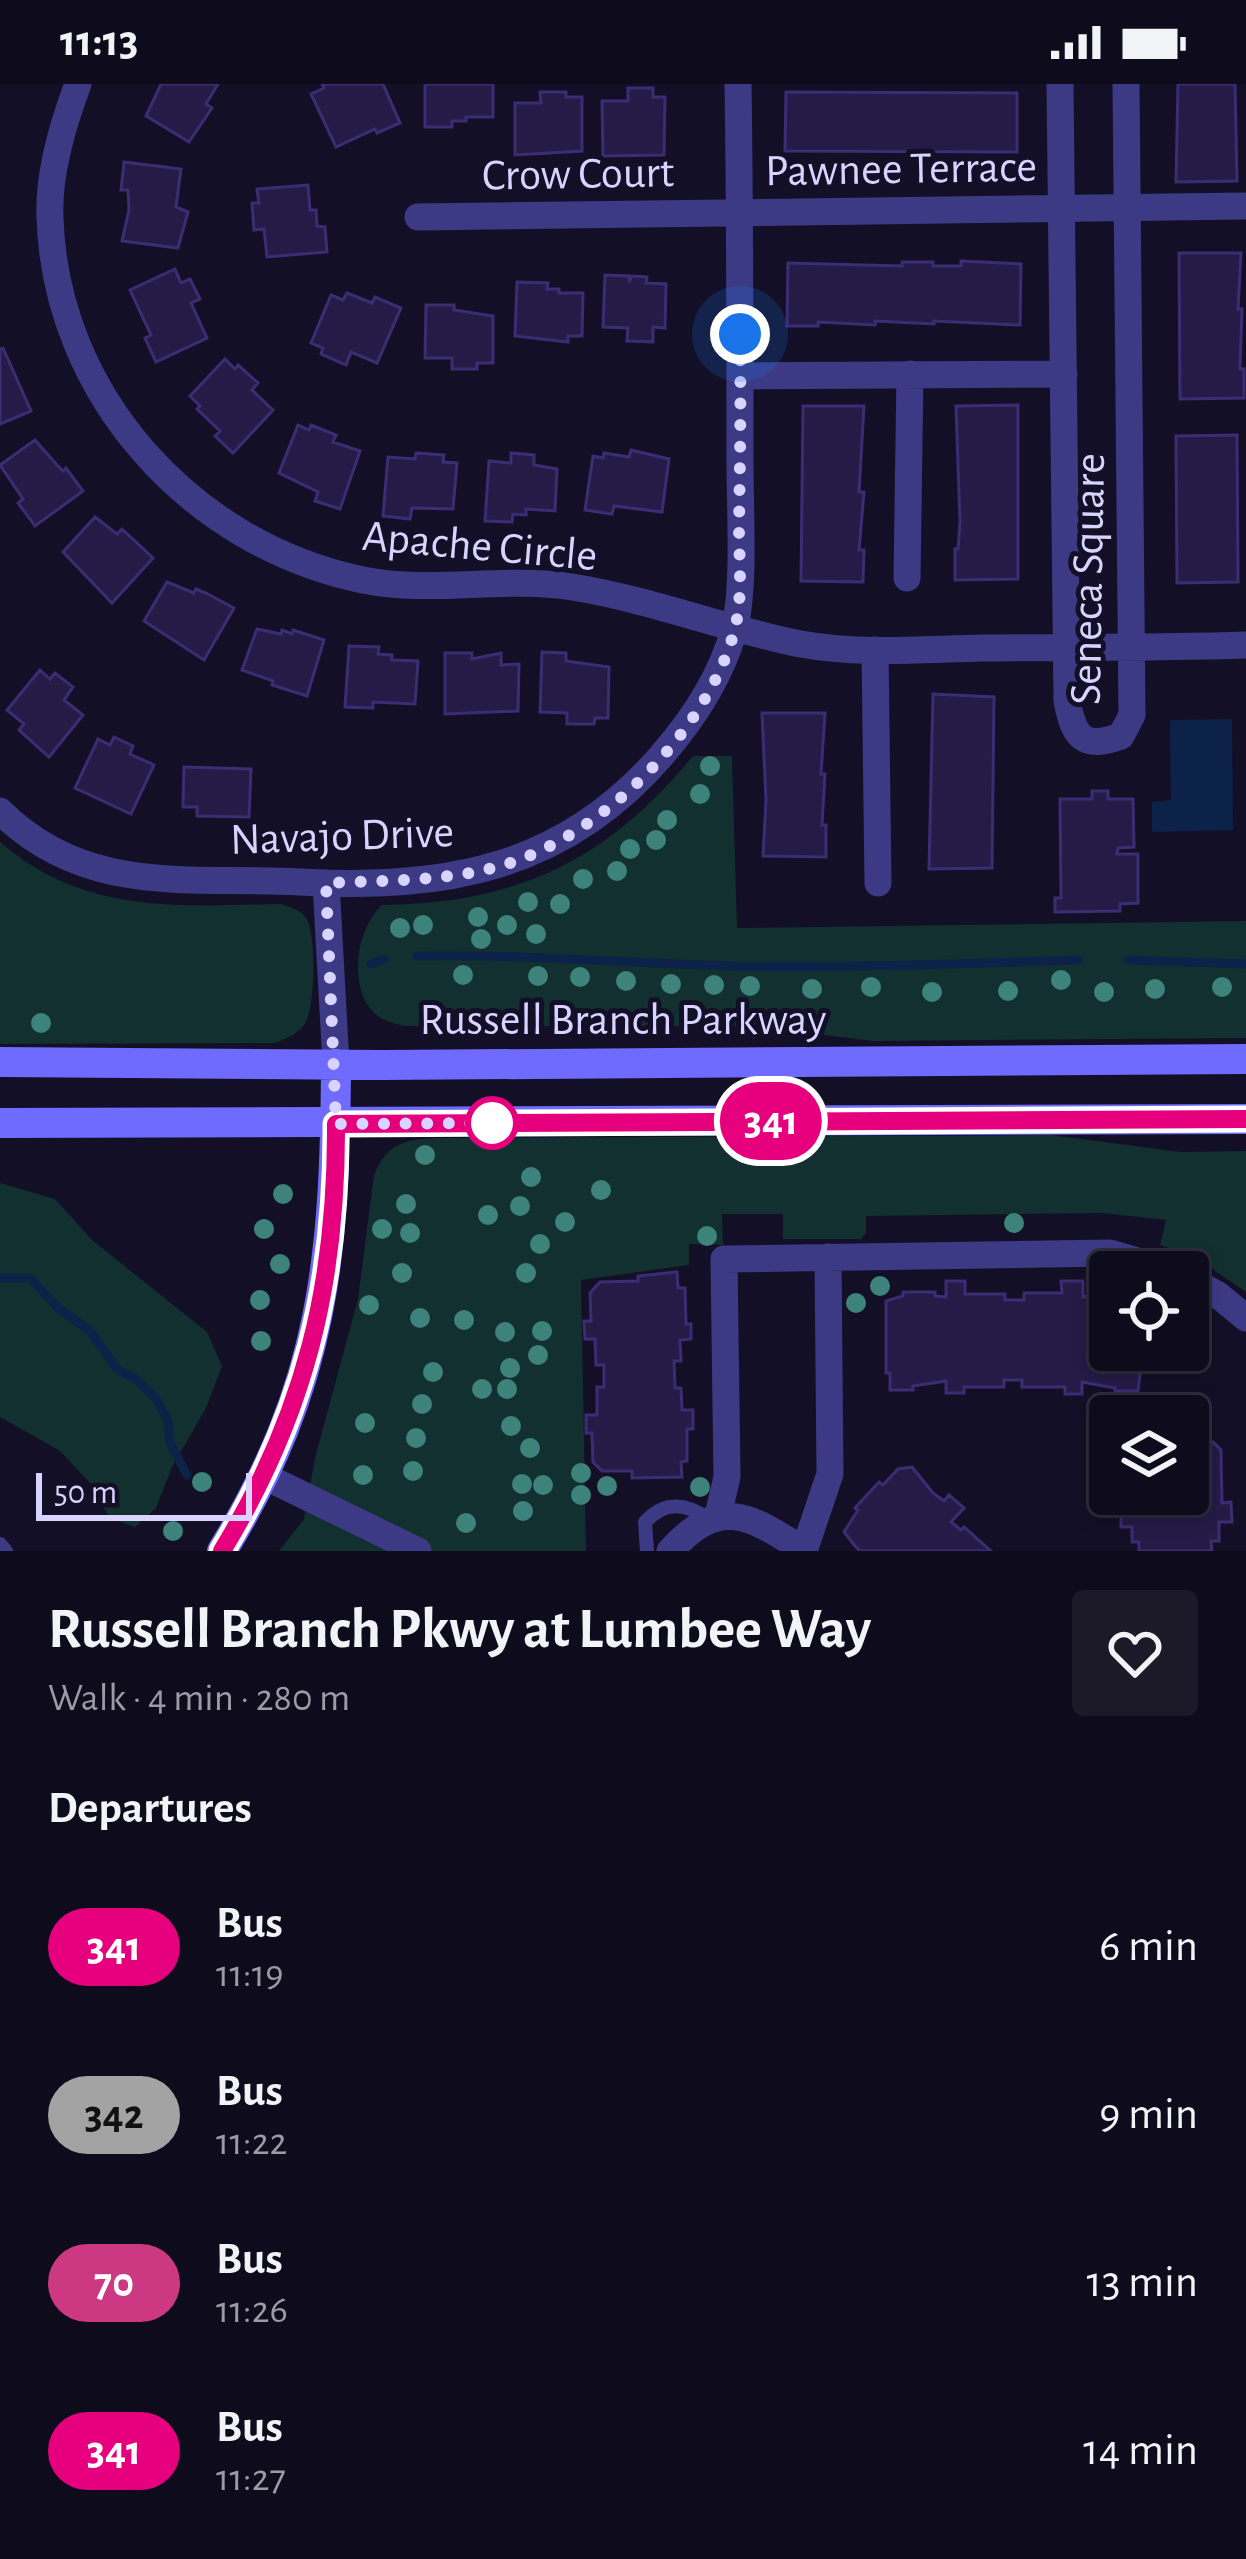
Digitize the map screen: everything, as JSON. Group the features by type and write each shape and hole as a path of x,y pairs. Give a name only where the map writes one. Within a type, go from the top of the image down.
{"main road":[{"name":"Russell Branch Parkway","path":"0,1062 1246,1059"},
{"path":"222,1551 264,1476 314,1345 335,1205 336,1064"},
{"path":"0,1123 1246,1119"}],"street":[{"name":"Apache Circle","path":"78,84 58,146 49,215 75,344 112,412 183,494 236,532 297,563 368,582 569,586 803,645 875,650 1246,645"},
{"path":"736,626 738,84"},
{"name":"Seneca Square","path":"1060,84 1065,647 1072,726 1084,740 1100,743 1120,736 1132,715 1126,84"},
{"name":"Pawnee Terrace","path":"740,210 1246,206"},
{"name":"Crow Court","path":"418,218 740,210"},
{"path":"908,578 910,374"},
{"path":"740,376 1064,374"},
{"name":"Navajo Drive","path":"0,811 54,852 102,870 160,881 326,883 442,878 508,864 592,821 638,783 688,724 715,680 736,626"},
{"path":"875,650 878,883"},
{"path":"326,883 336,1064"},
{"path":"714,1517 727,1477 724,1259 1089,1253"},
{"path":"670,1551 686,1533 714,1517 746,1516 805,1551 830,1474 827,1258"},
{"path":"1209,1290 1246,1318"},
{"path":"264,1476 418,1551"}],"lane":[{"path":"647,1551 646,1522 656,1510 676,1505 714,1517"},
{"path":"0,1544 6,1551"}],"green space":[{"path":"693,756 732,756 737,928 1246,921 1246,1038 873,1041 751,1026 404,1026 389,1022 369,1007 359,982 359,954 367,926 382,905 476,896 556,869 627,823"},
{"path":"0,842 32,866 99,894 169,905 281,904 298,911 310,926 313,953 306,1022 275,1043 0,1044"},
{"path":"1051,1135 1180,1152 1246,1151 1246,1292 1209,1267 1209,1251 1178,1251 1160,1245 1166,1220 1102,1213 866,1216 866,1233 861,1239 783,1239 783,1214 722,1214 723,1245 689,1244 689,1265 581,1280 586,1551 279,1551 304,1519 315,1458 358,1299 374,1175 397,1146 435,1138"},
{"path":"0,1183 55,1199 92,1240 207,1332 222,1366 156,1508 135,1527 110,1518 88,1481 60,1451 0,1417"}],"water":[{"path":"1232,719 1233,830 1152,832 1152,802 1171,800 1170,720"}],"building":[{"path":"161,84 218,84 206,104 212,108 189,142 146,116"},
{"path":"322,84 383,84 400,123 336,147 311,94 324,88"},
{"path":"425,84 493,84 493,117 466,117 466,121 452,121 452,127 425,127"},
{"path":"1178,84 1235,84 1237,181 1176,182"},
{"path":"628,88 653,88 653,97 665,97 664,155 603,156 602,101 628,101"},
{"path":"540,92 582,97 582,151 515,155 515,103 541,103"},
{"path":"786,92 1017,93 1017,152 785,151"},
{"path":"124,162 181,169 176,207 188,212 178,248 122,241 129,210 128,190 121,190"},
{"path":"308,185 310,210 316,210 317,226 325,227 327,252 267,257 264,229 254,230 252,203 259,203 257,189"},
{"path":"1179,253 1241,253 1238,309 1242,309 1244,398 1180,399"},
{"path":"961,261 1021,264 1020,325 875,321 875,325 818,322 818,326 787,326 788,263 961,266"},
{"path":"175,269 181,283 190,279 200,299 191,303 207,338 156,362 145,338 151,335 130,290"},
{"path":"605,275 629,276 629,282 632,276 647,277 646,283 666,284 665,328 653,327 653,342 627,341 628,328 603,327"},
{"path":"517,282 548,283 547,289 559,289 559,293 583,293 582,336 568,336 568,342 515,336"},
{"path":"347,293 372,303 375,297 401,308 377,363 351,352 346,365 321,354 323,348 311,343 331,295 343,300"},
{"path":"426,305 454,305 454,310 493,316 493,363 477,363 477,369 452,369 452,358 425,358"},
{"path":"0,349 31,411 0,424"},
{"path":"225,359 258,383 252,390 273,410 233,453 215,436 220,431 190,396"},
{"path":"1018,405 1018,579 955,580 960,522 956,406"},
{"path":"803,406 864,406 859,492 864,492 859,550 864,550 863,582 801,581"},
{"path":"298,425 336,435 333,442 360,451 340,509 315,501 318,492 279,473"},
{"path":"1237,435 1238,582 1177,583 1176,436"},
{"path":"35,440 83,491 35,526 0,465"},
{"path":"631,450 669,459 662,512 614,506 612,514 585,510 593,456 629,457"},
{"path":"416,453 444,455 443,462 457,463 453,509 412,508 410,519 383,516 388,457 415,459"},
{"path":"511,453 534,455 534,465 557,469 555,511 526,509 526,515 513,514 512,522 485,521 489,461 511,463"},
{"path":"95,517 117,534 122,529 153,558 112,603 63,552"},
{"path":"167,582 194,593 196,589 234,608 204,660 144,621"},
{"path":"257,629 281,634 293,630 324,640 307,696 242,670"},
{"path":"349,646 379,647 378,654 392,655 392,660 418,661 415,704 373,702 373,708 345,707"},
{"path":"542,652 566,653 566,661 609,667 608,718 595,718 594,724 567,724 567,713 540,712"},
{"path":"445,653 472,653 472,659 501,653 501,665 519,664 518,711 445,714"},
{"path":"40,670 50,679 55,673 73,687 64,700 83,715 49,757 19,730 24,724 7,710"},
{"path":"933,694 994,697 992,868 929,869"},
{"path":"762,713 825,713 821,774 825,774 822,825 826,825 826,857 763,856"},
{"path":"114,737 133,746 130,754 154,765 131,814 75,788 98,739 110,745"},
{"path":"184,767 251,769 249,817 197,816 197,807 183,807"},
{"path":"1092,791 1108,791 1108,799 1133,799 1134,847 1118,848 1117,854 1138,854 1138,903 1120,904 1120,911 1055,912 1055,898 1061,898 1060,799 1092,799"},
{"path":"677,1272 678,1288 685,1288 686,1324 691,1324 691,1339 680,1340 681,1361 674,1361 682,1410 693,1410 682,1477 632,1478 632,1471 602,1471 593,1462 592,1433 586,1433 586,1415 597,1415 597,1387 604,1387 604,1365 596,1365 595,1339 585,1339 584,1321 591,1321 590,1293 600,1282 638,1281 638,1276"},
{"path":"946,1281 965,1281 965,1294 1005,1294 1005,1300 1024,1300 1024,1293 1062,1293 1061,1281 1083,1281 1083,1297 1089,1296 1089,1371 1140,1371 1138,1391 1115,1391 1082,1382 1082,1394 1065,1394 1065,1387 1022,1387 1022,1380 1004,1380 1004,1387 964,1387 964,1393 946,1393 946,1381 913,1386 913,1390 890,1390 886,1301 903,1292 935,1292 935,1296 946,1297"},
{"path":"1209,1442 1221,1450 1222,1503 1231,1502 1232,1522 1219,1522 1219,1541 1211,1541 1212,1551 1139,1551 1139,1542 1132,1542 1132,1527 1121,1527 1121,1515 1209,1515"},
{"path":"912,1467 933,1493 944,1501 949,1495 964,1508 951,1522 991,1551 860,1551 855,1546 844,1532 855,1508 879,1482 883,1485 898,1469"}],"waterway":[{"path":"417,956 773,966 1079,960"},
{"path":"371,964 384,959"},
{"path":"1128,960 1246,964"},
{"path":"0,1278 30,1278 59,1309 89,1330 118,1370 136,1379 157,1400 168,1421 170,1443 187,1475"}],"bus line":[{"name":"341","path":"222,1551 264,1476 314,1345 335,1205 336,1124 1246,1119"}],"route":[{"path":"492,1123 336,1124 326,883 442,878 508,864 554,844 592,821 638,783 688,724 715,680 736,626 740,334"}]}
